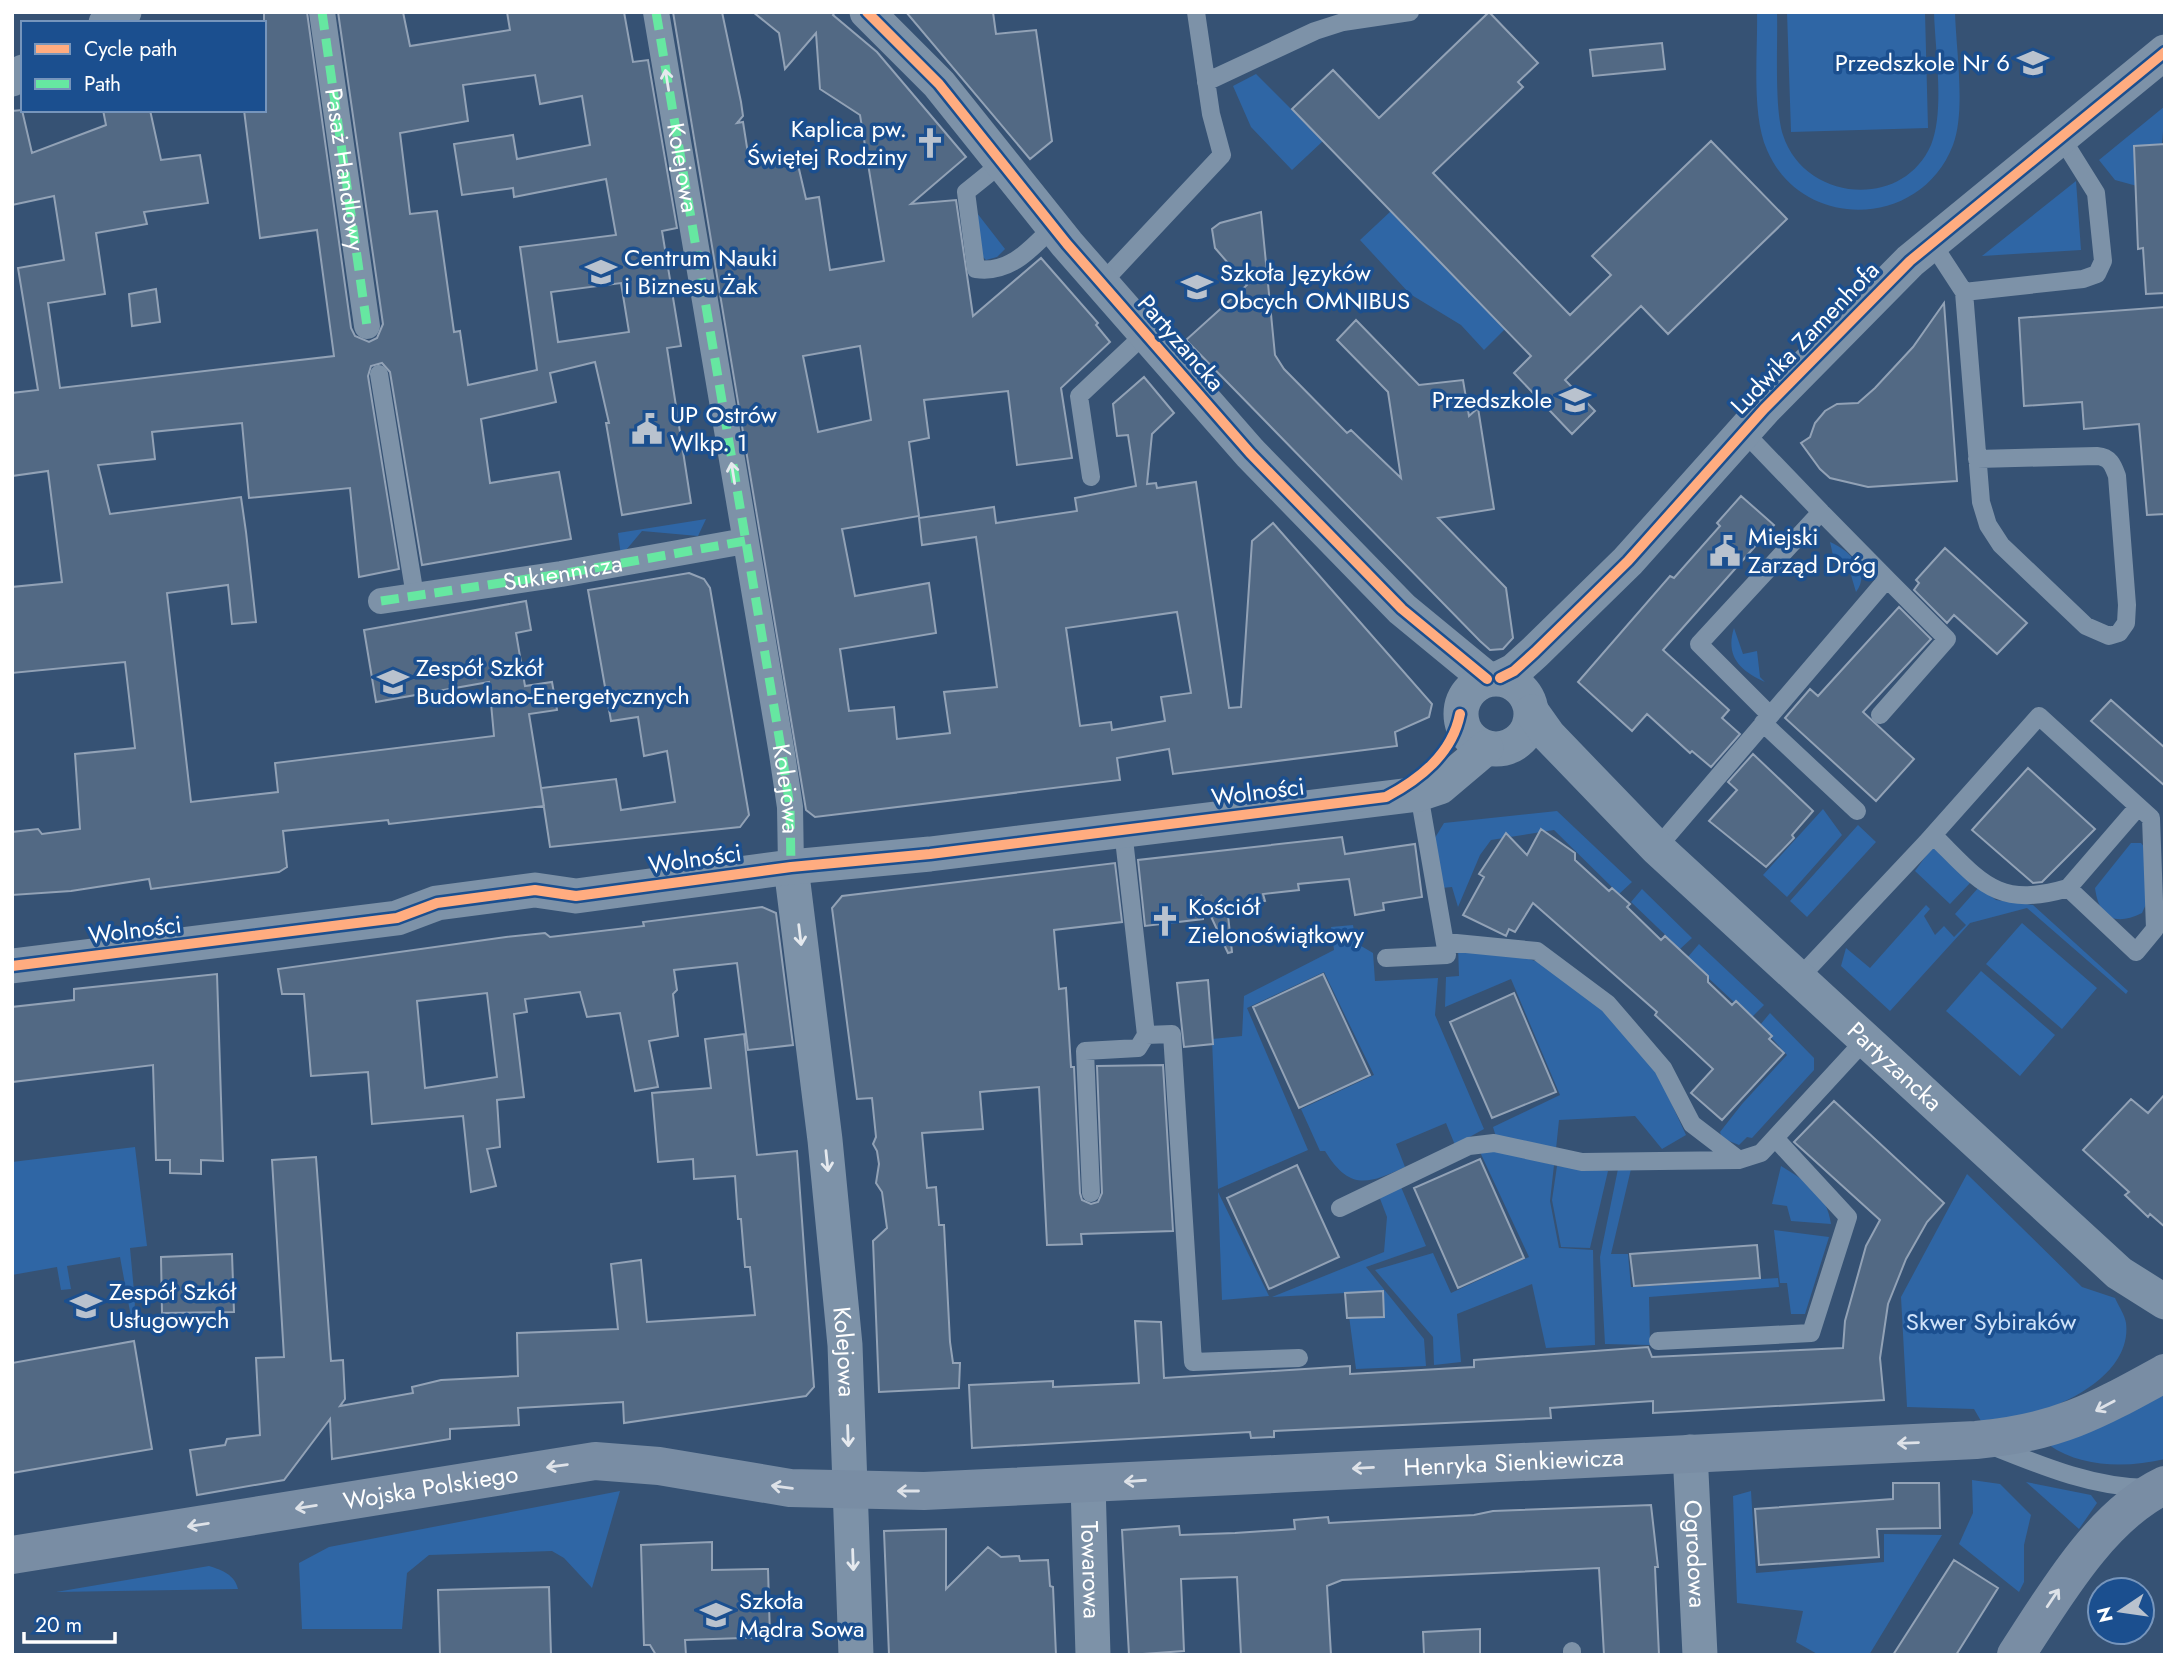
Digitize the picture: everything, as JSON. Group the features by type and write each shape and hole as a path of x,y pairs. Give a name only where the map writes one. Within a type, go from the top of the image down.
{"main road":[{"name":"Henryka Sienkiewicza","path":"850,1492 1088,1484 2012,1437 2061,1426 2165,1373"},
{"name":"Wojska Polskiego","path":"12,1555 595,1461 659,1466 790,1488 850,1492"},
{"path":"2016,1655 2086,1551 2161,1486"}],"street":[{"name":"Pasaż Handlowy","path":"322,12 367,326"},
{"name":"Kolejowa","path":"656,12 790,807 792,867 825,1140 844,1332 856,1655"},
{"name":"Partyzancka","path":"867,12 939,85 1101,284 1250,453 1402,609 1451,674 1462,702"},
{"name":"Ludwika Zamenhofa","path":"1512,692 1744,432 1900,271 2164,54"},
{"name":"Sukiennicza","path":"381,601 561,574 744,541"},
{"name":"Partyzancka","path":"1402,609 1512,692 1549,736 1657,848 2119,1273 2165,1302"},
{"path":"1468,692 1512,692 1526,733 1498,748 1467,735 1462,725 1462,702 1468,692"},
{"name":"Partyzancka","path":"1498,748 1538,761 1632,823"},
{"name":"Wolności","path":"12,966 397,918 437,903 535,890 576,896 792,867 930,854 1419,793 1440,787 1498,748"},
{"name":"Ogrodowa","path":"1690,1452 1700,1655"},
{"name":"Towarowa","path":"1088,1484 1093,1655"}],"lane":[{"path":"1101,284 1222,155 1206,82 1196,12"},
{"path":"1206,82 1315,31 1343,22 1410,12"},
{"path":"1964,292 2083,279 2097,274 2103,261 2096,192 2061,137"},
{"path":"1002,163 966,192 976,268 987,270 1014,262 1053,227"},
{"path":"1932,243 1964,292 1981,502 1988,525 2001,545 2086,626 2109,635 2119,633 2126,623 2127,605 2117,476 2112,462 2105,456 1978,459"},
{"path":"1091,477 1079,396 1145,334"},
{"path":"379,374 415,596"},
{"path":"1744,432 1947,639 1880,715"},
{"path":"1821,512 1699,644 1767,719 1857,811"},
{"path":"1657,848 1887,579"},
{"path":"1799,978 1933,835 2039,716 2151,818 2155,929 2136,952 2068,888"},
{"path":"1386,958 1447,955 1419,793"},
{"path":"1933,835 1980,881 1998,893 2039,897 2068,888 2138,807"},
{"path":"1091,1194 1085,1051 1138,1048 1146,1035 1122,830"},
{"path":"1446,942 1537,951 1608,1003 1663,1069 1692,1124 1739,1160"},
{"path":"1146,1035 1172,1034 1193,1362 1299,1358"},
{"path":"1340,1208 1469,1146 1494,1143 1582,1162 1739,1160 1761,1153 1866,1039"},
{"path":"1658,1341 1811,1334 1848,1217 1775,1138"},
{"path":"1976,1440 2076,1477 2123,1488 2161,1486"}],"green space":[{"path":"1757,12 1777,12 1778,109 1783,135 1794,157 1811,174 1831,185 1854,190 1877,188 1899,181 1917,166 1931,145 1938,115 1934,12 1955,12 1959,115 1953,145 1937,173 1915,193 1889,205 1861,210 1833,207 1806,196 1784,177 1767,150 1759,119 1756,82"},
{"path":"1787,12 1925,12 1928,128 1791,132"},
{"path":"1256,74 1323,141 1292,170 1251,127 1233,86"},
{"path":"2165,106 2162,144 2134,146 2137,186 2115,180 2099,160"},
{"path":"2076,181 2081,250 1982,256"},
{"path":"1391,211 1505,329 1484,350 1461,325 1410,294 1360,240"},
{"path":"977,213 1005,249 997,257 986,260 981,255"},
{"path":"706,519 698,536 642,531 621,556 618,533"},
{"path":"1830,542 1851,556 1860,569 1860,584 1856,592 1848,565 1836,569"},
{"path":"1734,628 1743,654 1757,651 1760,677 1765,682 1748,673 1737,661 1732,647"},
{"path":"1823,809 1842,835 1787,897 1763,875"},
{"path":"1557,811 1632,882 1619,894 1554,830 1491,840 1480,855 1458,907 1452,887 1441,888 1433,841 1444,823"},
{"path":"1858,825 1876,842 1807,917 1790,901"},
{"path":"2131,843 2141,843 2147,850 2147,902 2142,913 2116,919 2104,912 2095,888"},
{"path":"1933,846 1971,882 1950,904 1915,871"},
{"path":"1979,887 1996,900 2033,905 2128,991 2126,994 2027,908 1970,923 1890,1011 1841,966 1846,948 1870,968 1926,905 1930,909 1924,916 1935,935 1944,926 1954,937 1966,925 1955,914"},
{"path":"1642,889 1692,938 1680,949 1631,902"},
{"path":"2022,923 2097,988 2062,1029 1986,964"},
{"path":"1353,925 1356,943 1373,953 1375,981 1438,978 1435,1015 1484,1129 1455,1145 1446,1123 1396,1144 1405,1167 1369,1180 1351,1178 1334,1164 1325,1151 1320,1151 1301,1109 1374,1075 1324,972 1247,1008 1308,1150 1218,1189 1212,1039 1242,1036 1244,996 1334,950 1331,927"},
{"path":"1699,944 1764,1005 1751,1018 1687,958"},
{"path":"1458,946 1526,958 1559,969 1613,1015 1655,1068 1686,1135 1662,1149 1635,1116 1559,1120 1556,1149 1496,1137 1493,1127 1560,1095 1511,979 1445,1007 1446,977 1459,976"},
{"path":"1981,971 2055,1035 2020,1076 1946,1011"},
{"path":"1770,1013 1814,1058 1814,1070 1752,1138 1747,1137 1739,1145 1722,1138 1720,1132 1787,1055 1760,1025"},
{"path":"135,1147 147,1246 130,1248 135,1302 133,1328 120,1257 67,1266 71,1289 61,1290 57,1267 12,1275 12,1162"},
{"path":"1493,1150 1554,1165 1550,1201 1559,1248 1593,1250 1595,1345 1546,1348 1532,1284 1457,1314 1461,1362 1434,1365 1433,1337 1375,1270 1433,1253 1451,1293 1529,1257 1480,1152"},
{"path":"1557,1166 1608,1171 1590,1248 1561,1247 1552,1200"},
{"path":"1781,1166 1814,1189 1825,1204 1831,1224 1791,1221 1787,1206 1772,1204"},
{"path":"1618,1169 1631,1169 1611,1254 1628,1254 1631,1287 1778,1278 1779,1287 1649,1297 1650,1345 1605,1344 1600,1257"},
{"name":"Skwer Sybiraków","path":"1967,1174 2082,1287 2115,1298 2126,1323 2125,1341 2109,1371 2079,1394 2030,1414 1981,1421 1974,1409 1907,1407 1901,1297"},
{"path":"1401,1187 1426,1246 1366,1267 1424,1339 1426,1366 1356,1369 1346,1293 1272,1297 1384,1252 1387,1217 1379,1196"},
{"path":"1218,1192 1269,1296 1222,1300"},
{"path":"1774,1230 1829,1237 1805,1314 1791,1314 1787,1283 1780,1283"},
{"path":"2165,1389 2165,1459 2135,1464 2105,1464 2076,1458 2049,1445"},
{"path":"1972,1480 2000,1484 2031,1515 2024,1545 2024,1582 2019,1592 1959,1544 1973,1513"},
{"path":"2026,1482 2091,1495 2097,1503 2079,1529"},
{"path":"620,1491 592,1588 564,1558 552,1551 429,1555 407,1573 402,1629 302,1629 299,1563 329,1547"},
{"path":"1751,1491 1756,1573 1884,1562 1884,1534 1942,1535 1869,1655 1819,1655 1796,1642 1803,1611 1737,1603 1733,1496"},
{"path":"209,1566 231,1577 238,1589 56,1592"}],"building":[{"path":"264,12 307,12 351,328 355,336 369,342 377,338 383,324 338,12 403,12 410,46 510,30 507,12 624,12 633,62 648,60 677,228 662,231 681,346 667,348 691,503 622,515 606,423 609,423 595,362 550,373 556,402 481,419 490,483 559,472 571,539 422,565 390,372 382,363 371,366 368,376 399,569 359,577 350,488 249,498 242,423 152,432 155,459 98,465 110,514 241,497 256,622 232,624 228,585 167,593 191,802 278,792 275,763 494,736 489,682 376,702 364,630 526,601 531,630 516,633 525,686 552,682 557,710 529,714 544,806 389,824 388,820 283,831 287,867 279,872 151,889 149,879 71,891 12,895 12,832 38,829 42,834 80,829 75,754 135,748 125,662 12,673 12,587 62,582 48,471 12,476 12,393 38,390 18,268 64,260 54,196 12,205 12,111 22,112 32,153 106,125 103,112 150,112 161,160 200,155 208,203 144,212 147,224 96,233 105,294 48,303 60,388 334,356 317,230 260,238 244,112 266,112","holes":["535,75 540,104 582,96 590,145 517,159 513,135 454,144 462,195 513,188 514,197 606,179 616,235 520,247 537,370 468,385 460,331 454,332 437,211 410,214 400,133 468,121 463,85","621,283 629,332 558,342 551,292"]},
{"path":"673,12 722,12 743,116 737,123 743,122 749,160 795,152 806,199 819,197 830,270 884,261 860,115 820,89 816,33 785,69 779,33 753,12 835,12 833,15 877,52 966,157 911,204 956,200 973,316 1041,258 1098,323 1096,325 1110,342 1061,388 1072,458 1017,465 1008,391 924,400 929,438 909,442 919,516 842,529 855,596 929,583 936,633 840,649 849,711 894,707 897,739 950,733 944,692 997,687 976,537 922,545 919,518 994,507 996,523 1077,511 1075,498 1136,486 1128,435 1117,436 1113,404 1144,377 1174,413 1152,434 1147,484 1156,483 1157,488 1196,482 1229,708 1241,707 1252,541 1273,523 1432,704 1429,717 1395,732 1397,746 1173,774 1169,749 1117,758 1120,780 815,817 806,810","holes":["860,346 871,420 818,432 803,356","1177,612 1191,693 1161,697 1165,721 1112,730 1111,722 1080,726 1066,628"]},
{"path":"906,12 993,12 996,34 1036,30 1052,141 1030,159"},
{"path":"1489,12 1538,63 1518,82 1523,87 1433,173 1570,315 1611,275 1592,256 1711,141 1787,219 1668,334 1641,306 1565,380 1595,411 1572,434 1514,373 1531,356 1292,109 1333,70 1379,118"},
{"path":"1662,43 1665,69 1593,76 1590,50"},
{"path":"2165,144 2165,293 2146,294 2143,248 2138,249 2134,146"},
{"path":"1261,212 1275,355 1284,369 1347,433 1351,430 1401,478 1388,392 1337,340 1356,320 1419,385 1463,380 1469,416 1478,408 1494,509 1438,518 1506,588 1513,638 1503,649 1490,650 1480,641 1186,340 1247,285 1215,248 1212,229 1220,223"},
{"path":"156,289 160,322 132,326 129,294"},
{"path":"1944,303 1957,481 1868,487 1830,478 1801,443 1810,437 1815,423 1825,411 1837,404 1858,403 1875,388 1913,347"},
{"path":"2165,307 2165,514 2147,515 2139,424 2084,429 2082,402 2024,406 2019,318"},
{"path":"1741,496 1774,525 1663,650 1729,710 1722,718 1740,734 1711,767 1692,751 1690,753 1647,714 1632,731 1578,682 1670,576 1674,578 1720,526 1717,523"},
{"path":"1945,548 2027,623 1997,654 1954,615 1947,623 1914,590 1919,583 1916,580"},
{"path":"689,573 704,579 710,588 749,815 740,827 550,847 541,788 616,779 621,810 675,802 667,751 644,756 638,717 611,721 588,590"},
{"path":"1899,607 1931,639 1863,712 1914,759 1876,801 1785,718 1810,689 1818,696"},
{"path":"2111,700 2165,748 2165,786 2091,721"},
{"path":"1753,754 1813,811 1792,835 1794,838 1766,867 1709,821 1737,790 1728,782"},
{"path":"2028,768 2095,829 2042,882 2033,883 1972,830"},
{"path":"1541,829 1575,853 1575,860 1609,891 1612,888 1630,904 1627,907 1661,940 1665,936 1708,976 1708,982 1732,1005 1736,1001 1772,1036 1769,1039 1784,1053 1722,1120 1691,1093 1713,1069 1655,1015 1657,1012 1533,903 1515,932 1509,929 1506,936 1463,915 1484,877 1479,874 1506,833 1527,855"},
{"path":"1342,837 1345,854 1415,844 1422,897 1383,903 1384,910 1355,915 1349,879 1298,884 1299,890 1263,894 1265,901 1227,906 1232,952 1228,953 1201,895 1203,919 1145,926 1138,860"},
{"path":"1115,863 1122,922 1054,930 1059,989 1066,988 1071,1067 1074,1067 1080,1193 1082,1200 1091,1204 1098,1202 1102,1193 1097,1066 1163,1065 1173,1231 1081,1234 1082,1244 1047,1245 1039,1087 980,1092 983,1129 922,1133 927,1188 936,1187 939,1225 944,1225 950,1342 953,1363 960,1363 959,1388 879,1392 873,1241 887,1228 882,1192 876,1183 879,1164 873,1144 876,1137 872,1098 857,1099 832,908 842,896"},
{"path":"762,907 776,913 793,1045 748,1050 737,963 674,970 677,990 673,994 678,1036 649,1041 658,1087 635,1091 620,1013 587,1017 580,992 525,999 527,1012 514,1014 524,1097 497,1100 500,1147 487,1149 496,1186 471,1192 463,1116 372,1124 368,1072 311,1076 304,994 282,994 278,969 506,937 545,933 550,937 644,926 643,922","holes":["487,993 497,1077 425,1088 417,1001"]},
{"path":"217,974 223,1161 201,1160 201,1174 170,1173 170,1160 156,1160 153,1065 12,1082 12,1007 74,1000 74,989"},
{"path":"1323,974 1370,1075 1299,1108 1253,1007"},
{"path":"1208,980 1213,1044 1184,1047 1177,983"},
{"path":"1514,993 1556,1092 1492,1118 1450,1022"},
{"path":"744,1034 757,1155 797,1151 814,1387 806,1396 624,1423 623,1402 518,1408 519,1425 450,1429 450,1439 332,1459 330,1419 284,1480 197,1495 190,1450 225,1445 227,1439 260,1435 256,1358 284,1357 272,1160 316,1157 331,1361 343,1360 345,1399 340,1406 413,1393 412,1387 441,1380 518,1376 517,1333 618,1329 611,1264 641,1260 647,1322 755,1315 750,1267 745,1267 741,1219 738,1219 735,1176 694,1179 693,1159 658,1162 652,1093 711,1088 705,1039"},
{"path":"2165,1094 2165,1227 2150,1214 2148,1217 2125,1195 2129,1192 2083,1150 2131,1099 2148,1113"},
{"path":"1834,1101 1944,1203 1927,1222 1906,1259 1888,1304 1880,1358 1884,1400 1653,1413 1653,1401 1550,1408 1551,1418 1274,1431 1274,1437 1251,1438 1250,1432 972,1448 969,1385 1053,1381 1053,1387 1139,1383 1135,1321 1161,1322 1164,1378 1350,1366 1350,1374 1474,1367 1474,1360 1648,1347 1652,1357 1843,1348 1845,1321 1866,1246 1880,1220 1794,1142"},
{"path":"1480,1159 1524,1258 1458,1288 1414,1188"},
{"path":"1297,1165 1339,1257 1269,1289 1227,1198"},
{"path":"1757,1245 1760,1278 1634,1286 1630,1254"},
{"path":"232,1254 234,1312 162,1313 161,1257"},
{"path":"1383,1291 1384,1317 1347,1318 1345,1293"},
{"path":"134,1341 152,1449 12,1473 12,1363"},
{"path":"1893,1483 1939,1483 1940,1528 1877,1529 1879,1557 1759,1565 1755,1509 1893,1499"},
{"path":"1651,1505 1658,1567 1655,1567 1659,1655 1604,1655 1599,1568 1342,1580 1327,1586 1331,1655 1241,1655 1237,1577 1181,1579 1184,1651 1129,1655 1122,1530 1179,1526 1180,1535 1235,1533 1295,1529 1294,1520 1328,1517 1329,1523 1474,1515 1493,1511"},
{"path":"946,1529 946,1589 988,1547 1001,1557 1019,1556 1020,1561 1048,1560 1050,1586 1053,1587 1056,1655 889,1655 884,1531"},
{"path":"712,1542 712,1570 768,1569 770,1637 685,1640 686,1655 656,1655 650,1645 644,1645 641,1545"},
{"path":"1954,1560 1998,1588 1956,1655 1893,1655"},
{"path":"549,1587 551,1655 440,1655 438,1590"},
{"path":"1480,1629 1480,1655 1424,1655 1423,1632"}],"marked path":[{"path":"322,12 367,326"},
{"path":"656,12 782,754 790,807 791,867"},
{"path":"381,601 561,574 745,541"}],"cycle path":[{"path":"867,12 939,84 1067,244 1250,453 1402,609 1487,679"},
{"path":"1500,678 1514,671 1535,652 1628,561 1764,409 1910,261 2165,52"},
{"path":"12,966 397,918 437,903 535,890 576,896 791,867 930,854 1386,797 1433,764 1450,741 1460,714"}],"place":[{"name":"Przedszkole Nr 6","path":"2033,63"},
{"name":"Kaplica pw. Świętej Rodziny","path":"930,143"},
{"name":"Centrum Nauki i Biznesu Żak","path":"601,272"},
{"name":"Szkoła Języków Obcych OMNIBUS","path":"1197,287"},
{"name":"Przedszkole","path":"1575,400"},
{"name":"UP Ostrów Wlkp. 1","path":"647,429"},
{"name":"Miejski Zarząd Dróg","path":"1725,551"},
{"name":"Zespół Szkół Budowlano-Energetycznych","path":"393,682"},
{"name":"Kościół Zielonoświątkowy","path":"1165,921"},
{"name":"Zespół Szkół Usługowych","path":"86,1306"},
{"name":"Szkoła Mądra Sowa","path":"716,1615"}]}
